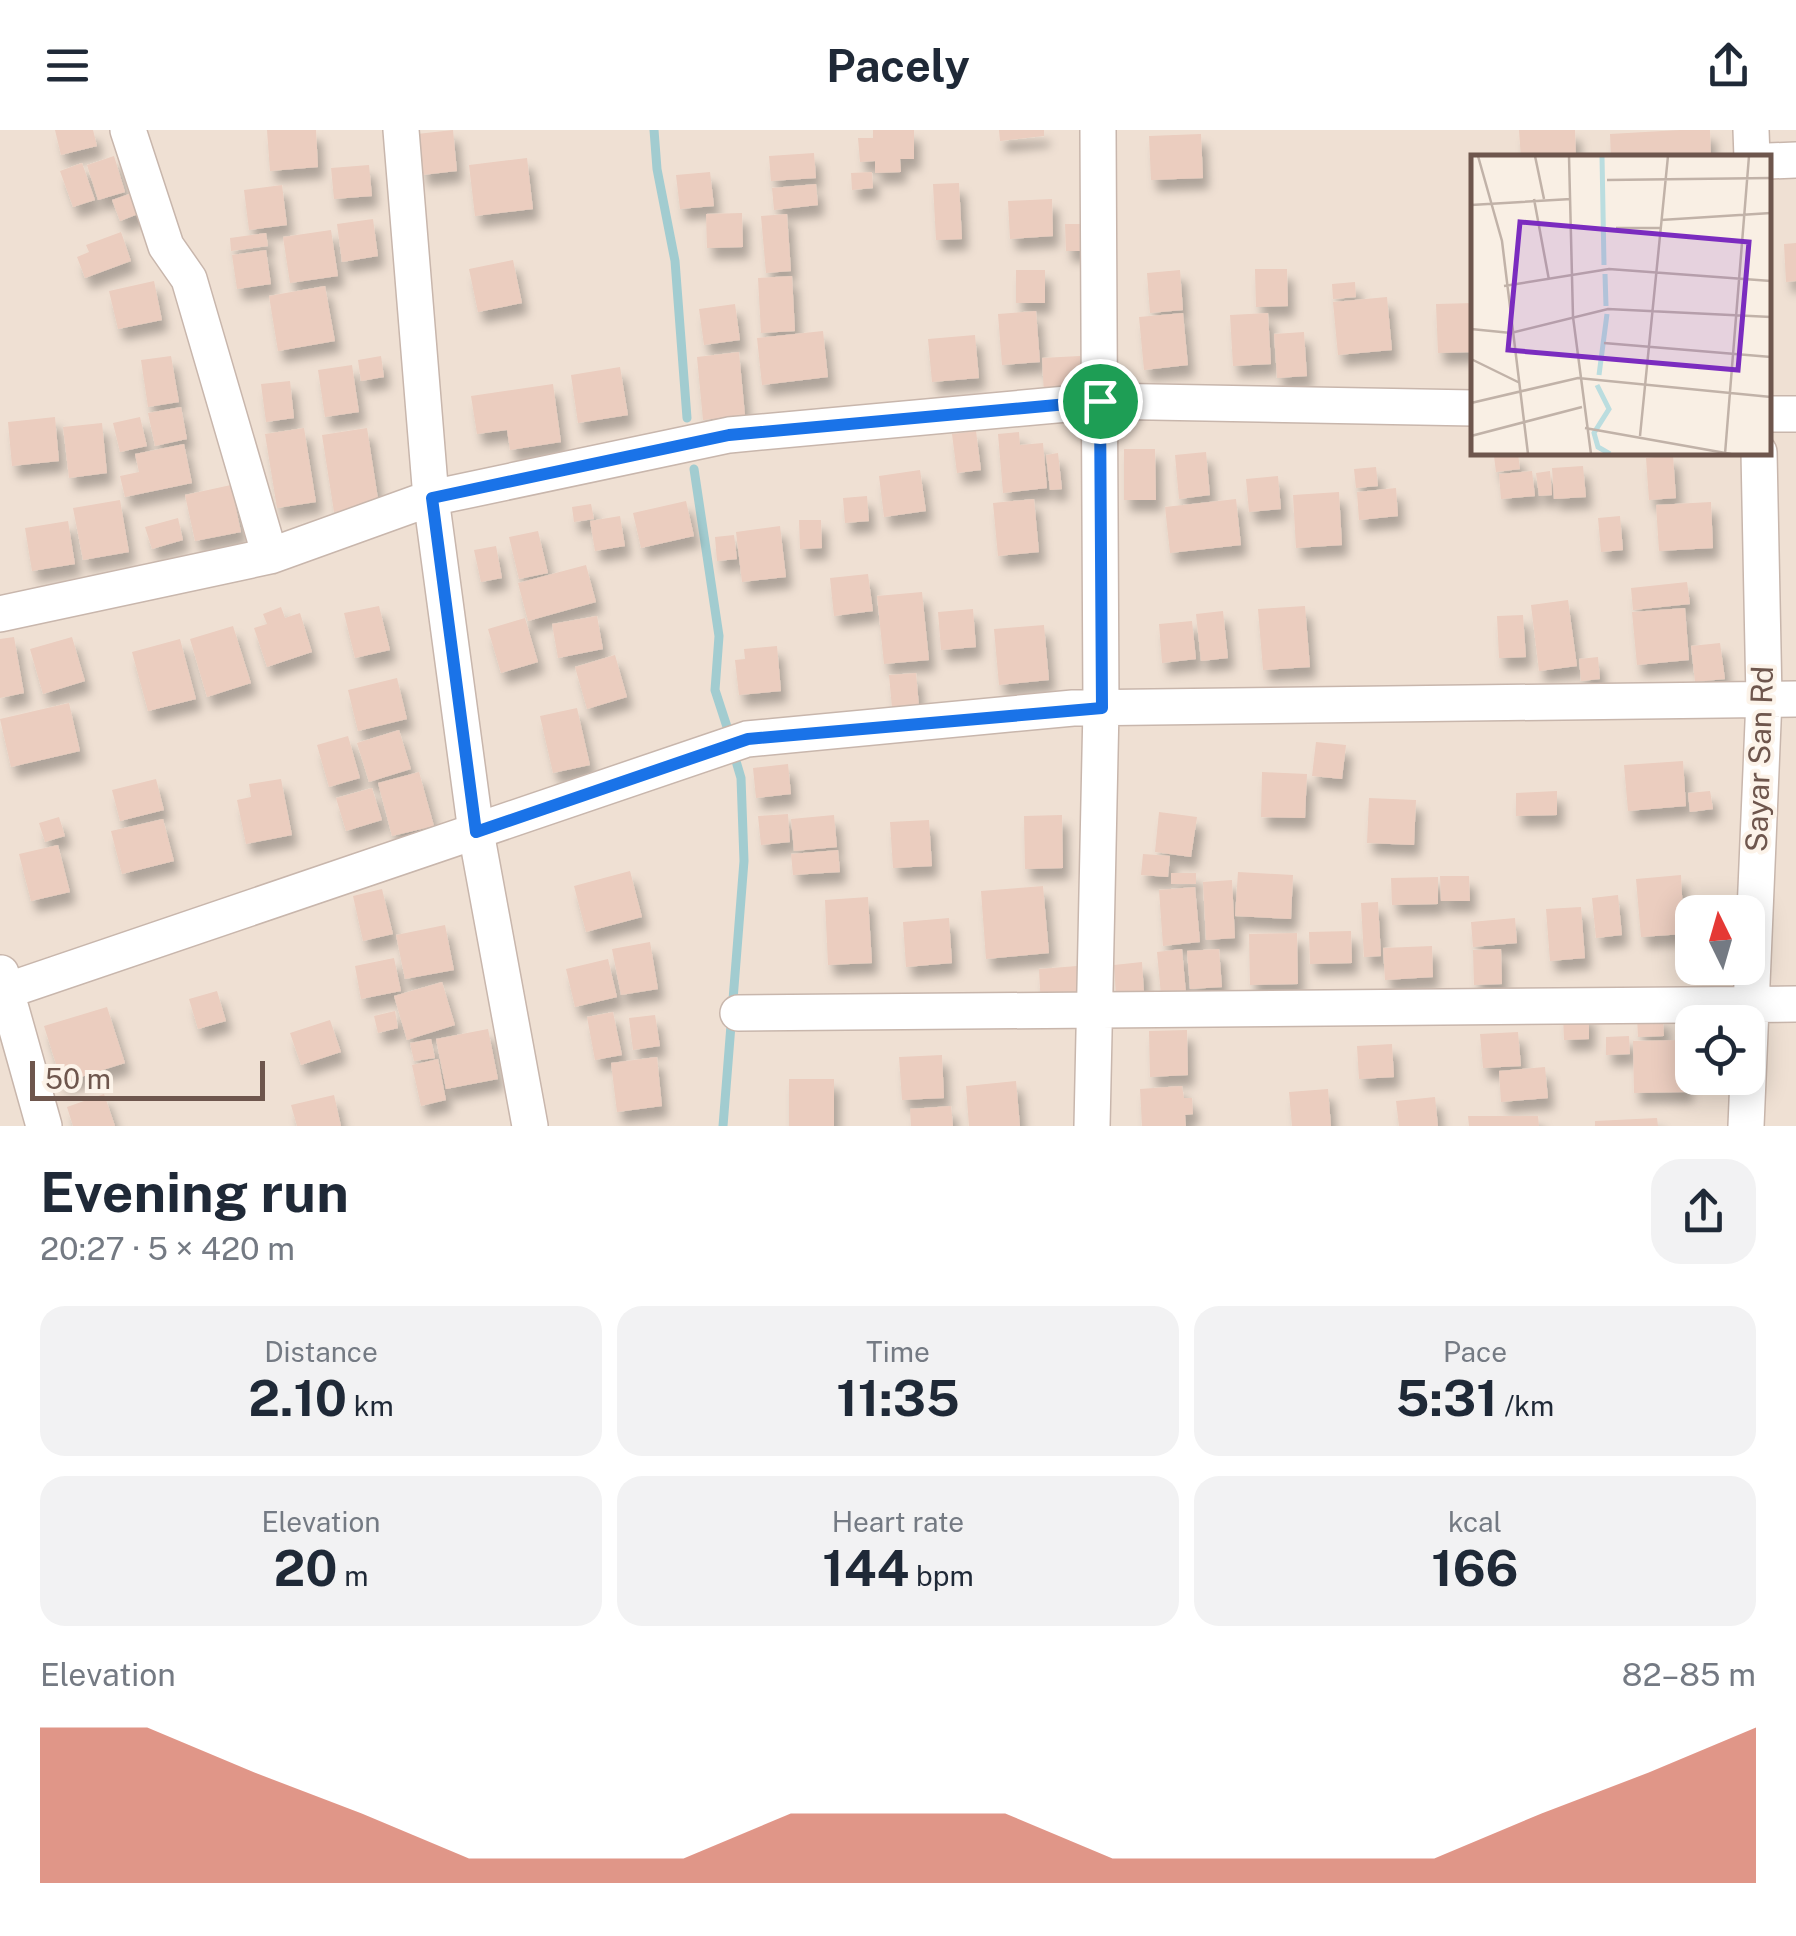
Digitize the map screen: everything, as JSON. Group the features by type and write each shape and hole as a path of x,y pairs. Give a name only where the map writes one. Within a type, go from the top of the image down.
{"street":[{"path":"128,130 166,246 189,279 270,556"},
{"path":"400,130 432,498 476,832 530,1126"},
{"path":"1092,1126 1102,708 1098,130"},
{"path":"1771,161 1796,160"},
{"path":"0,614 270,556 432,498 729,435 1100,401 1471,408"},
{"name":"Sayar San Rd","path":"1746,1126 1751,1003 1780,699 1759,455"},
{"path":"44,1126 2,984 476,832 748,739 1102,708 1780,699"},
{"path":"738,1013 1796,1004"}],"shaded area":[{"path":"0,130 1796,130 1796,1126 0,1126"}],"building":[{"path":"55,130 93,130 97,146 61,155"},
{"path":"267,130 316,130 318,167 270,171"},
{"path":"453,130 457,171 422,175 417,134"},
{"path":"873,130 914,130 914,159 900,159 901,172 875,173 875,161 860,162 858,138 873,138"},
{"path":"999,130 1044,130 1044,136 1000,141"},
{"path":"1519,130 1575,130 1576,155 1521,155"},
{"path":"1710,130 1711,155 1611,155 1610,134"},
{"path":"1201,134 1203,178 1151,180 1149,136"},
{"path":"814,153 816,178 771,181 769,156"},
{"path":"114,156 125,192 98,200 87,165"},
{"path":"527,158 533,209 475,216 469,165"},
{"path":"82,163 95,200 73,207 60,171"},
{"path":"369,165 372,196 334,199 331,168"},
{"path":"710,172 714,206 680,209 676,175"},
{"path":"872,172 873,188 852,190 851,173"},
{"path":"959,183 962,239 936,240 933,184"},
{"path":"816,184 818,205 774,210 772,188"},
{"path":"282,185 287,225 249,230 244,190"},
{"path":"138,191 146,211 120,221 112,200"},
{"path":"1052,199 1053,236 1010,239 1008,201"},
{"path":"742,213 743,247 707,248 706,214"},
{"path":"787,214 791,271 766,273 761,216"},
{"path":"373,219 378,256 342,262 337,224"},
{"path":"1065,224 1083,224 1084,251 1066,251"},
{"path":"331,230 338,276 290,283 283,237"},
{"path":"121,232 131,261 85,278 77,257 89,252 86,245"},
{"path":"266,233 268,246 231,251 230,238"},
{"path":"1796,243 1796,281 1786,282 1784,244"},
{"path":"266,250 271,284 237,289 232,255"},
{"path":"513,260 522,303 478,312 469,269"},
{"path":"1255,269 1287,269 1288,306 1256,307"},
{"path":"1016,270 1045,270 1045,303 1016,303"},
{"path":"1180,270 1183,310 1150,313 1147,273"},
{"path":"792,276 795,331 761,333 758,278"},
{"path":"154,281 162,320 118,329 109,291"},
{"path":"1355,282 1356,297 1333,299 1332,284"},
{"path":"325,286 335,341 278,351 269,296"},
{"path":"1387,297 1392,350 1338,355 1333,302"},
{"path":"1471,303 1471,352 1438,353 1436,304"},
{"path":"735,304 740,340 704,345 699,309"},
{"path":"1036,311 1040,362 1002,365 998,314"},
{"path":"1183,313 1188,365 1144,370 1139,317"},
{"path":"1268,313 1271,364 1233,366 1230,315"},
{"path":"823,331 828,377 762,385 757,338"},
{"path":"1304,332 1307,376 1277,378 1274,334"},
{"path":"975,335 979,378 932,382 928,339"},
{"path":"739,352 745,415 703,420 697,357"},
{"path":"171,356 179,402 148,407 141,360"},
{"path":"381,356 384,377 361,381 358,360"},
{"path":"1080,356 1082,394 1044,395 1042,358"},
{"path":"352,365 359,412 325,417 318,370"},
{"path":"620,367 628,415 578,423 571,375"},
{"path":"290,381 294,418 266,422 261,384"},
{"path":"553,384 561,442 510,450 507,430 477,434 471,396"},
{"path":"181,407 187,439 155,446 148,413"},
{"path":"55,417 59,461 12,466 8,422"},
{"path":"140,417 147,446 120,452 113,423"},
{"path":"102,423 107,473 69,478 63,427"},
{"path":"304,428 316,502 277,508 265,434"},
{"path":"367,428 379,505 334,512 322,435"},
{"path":"976,431 981,470 957,473 952,434"},
{"path":"1019,432 1020,445 1043,443 1047,488 1003,493 998,434"},
{"path":"184,444 192,483 125,497 120,476 139,472 135,454"},
{"path":"1124,449 1155,449 1156,500 1124,500"},
{"path":"1206,452 1210,495 1179,499 1175,455"},
{"path":"1058,453 1062,489 1050,490 1046,455"},
{"path":"1518,455 1520,469 1496,472 1494,456"},
{"path":"1673,455 1676,498 1649,500 1646,458"},
{"path":"1583,466 1586,497 1554,499 1552,468"},
{"path":"1376,467 1378,486 1356,488 1354,469"},
{"path":"920,470 926,511 884,517 879,476"},
{"path":"1532,471 1535,496 1501,499 1499,474"},
{"path":"1550,471 1552,495 1539,496 1536,473"},
{"path":"1278,476 1281,509 1249,512 1246,479"},
{"path":"231,485 241,532 195,541 185,495"},
{"path":"1396,488 1398,516 1359,520 1357,492"},
{"path":"1339,492 1342,545 1296,548 1293,495"},
{"path":"867,496 869,521 845,523 843,498"},
{"path":"1034,499 1039,552 998,556 993,503"},
{"path":"1236,499 1241,545 1170,553 1165,507"},
{"path":"120,500 129,552 83,560 73,508"},
{"path":"686,501 694,536 641,548 633,513"},
{"path":"1711,502 1713,548 1659,551 1656,505"},
{"path":"591,504 594,519 574,522 572,507"},
{"path":"620,516 625,546 595,551 590,521"},
{"path":"1620,516 1623,550 1601,552 1598,518"},
{"path":"178,518 183,540 152,549 145,527"},
{"path":"799,520 821,520 822,548 800,549"},
{"path":"68,521 75,564 32,571 25,528"},
{"path":"780,526 786,577 742,582 736,532"},
{"path":"538,531 548,573 519,579 509,537"},
{"path":"734,535 737,559 717,561 715,537"},
{"path":"496,546 502,578 481,582 474,550"},
{"path":"586,565 596,602 528,621 518,583"},
{"path":"868,574 873,611 834,616 830,578"},
{"path":"1687,582 1690,604 1633,610 1631,588"},
{"path":"922,592 929,660 884,664 877,596"},
{"path":"1568,600 1577,666 1539,671 1531,605"},
{"path":"379,606 390,650 355,658 344,613"},
{"path":"1305,606 1310,667 1263,670 1258,609"},
{"path":"281,607 285,618 300,613 312,652 267,667 254,628 267,624 263,614"},
{"path":"1685,608 1689,660 1637,665 1632,612"},
{"path":"973,609 976,647 941,650 938,612"},
{"path":"1223,611 1228,658 1201,661 1196,614"},
{"path":"1523,615 1526,657 1499,658 1497,616"},
{"path":"597,616 603,649 558,658 552,624"},
{"path":"525,618 538,662 501,673 488,629"},
{"path":"1192,621 1196,659 1162,663 1159,624"},
{"path":"1044,625 1049,680 999,685 994,629"},
{"path":"233,626 251,683 207,697 190,639"},
{"path":"14,637 24,693 0,698 0,639"},
{"path":"72,637 85,681 43,694 30,649"},
{"path":"180,639 196,699 148,711 132,652"},
{"path":"1720,643 1725,679 1695,682 1691,646"},
{"path":"777,646 781,691 739,695 735,660 745,659 744,649"},
{"path":"615,655 627,697 587,709 575,667"},
{"path":"1598,657 1600,679 1581,681 1579,659"},
{"path":"916,673 920,717 893,719 889,675"},
{"path":"397,678 407,719 358,731 348,690"},
{"path":"69,703 80,751 11,767 0,719"},
{"path":"577,708 590,765 553,773 540,716"},
{"path":"399,730 411,769 369,782 357,743"},
{"path":"348,736 360,778 329,787 317,745"},
{"path":"1316,742 1346,745 1342,779 1312,776"},
{"path":"1683,761 1686,806 1628,811 1624,765"},
{"path":"788,764 791,794 756,798 753,768"},
{"path":"419,772 434,826 392,836 378,783"},
{"path":"1262,772 1307,774 1305,818 1261,817"},
{"path":"156,779 164,810 120,821 112,790"},
{"path":"281,779 292,835 246,844 237,800 251,797 249,784"},
{"path":"372,788 382,820 346,831 336,798"},
{"path":"1557,791 1557,815 1516,816 1516,793"},
{"path":"1710,791 1713,809 1690,812 1688,793"},
{"path":"1369,798 1416,800 1414,845 1367,843"},
{"path":"1159,812 1197,817 1191,857 1155,852"},
{"path":"788,814 790,842 761,845 758,816"},
{"path":"834,815 837,847 794,851 791,819"},
{"path":"1062,815 1063,868 1025,869 1024,816"},
{"path":"59,817 65,836 45,842 39,823"},
{"path":"163,819 174,861 122,874 111,831"},
{"path":"929,820 932,866 893,868 890,822"},
{"path":"58,845 70,892 31,901 19,854"},
{"path":"838,850 840,872 793,875 791,854"},
{"path":"1143,854 1170,856 1168,877 1141,875"},
{"path":"630,871 642,917 586,932 574,886"},
{"path":"1238,872 1293,875 1291,919 1235,916"},
{"path":"1171,873 1196,873 1196,884 1171,884"},
{"path":"1681,875 1682,895 1675,895 1675,935 1641,937 1636,879"},
{"path":"1440,876 1469,876 1470,901 1441,901"},
{"path":"1438,877 1438,904 1392,905 1391,878"},
{"path":"1232,880 1235,938 1206,940 1203,882"},
{"path":"1043,886 1049,953 986,959 981,891"},
{"path":"1195,887 1200,942 1163,946 1159,890"},
{"path":"382,889 393,934 363,941 353,896"},
{"path":"1618,895 1622,935 1596,938 1592,898"},
{"path":"868,897 872,963 828,965 825,900"},
{"path":"1378,902 1381,956 1364,957 1361,903"},
{"path":"1581,907 1585,958 1550,961 1546,909"},
{"path":"949,918 952,963 906,967 903,922"},
{"path":"1515,918 1517,943 1473,947 1471,922"},
{"path":"445,925 454,970 405,979 396,935"},
{"path":"1351,931 1352,963 1310,964 1309,932"},
{"path":"1297,933 1298,984 1250,985 1249,934"},
{"path":"650,942 658,989 621,995 612,949"},
{"path":"1432,946 1433,977 1385,980 1383,948"},
{"path":"1182,949 1186,993 1161,995 1157,952"},
{"path":"1219,949 1222,987 1190,989 1187,951"},
{"path":"1501,949 1502,984 1474,985 1473,950"},
{"path":"394,958 401,991 361,999 355,966"},
{"path":"608,959 617,997 575,1007 566,969"},
{"path":"1142,962 1144,993 1116,995 1114,965"},
{"path":"1077,966 1079,1005 1041,1007 1039,969"},
{"path":"442,982 455,1025 407,1040 394,996"},
{"path":"217,991 226,1021 198,1029 189,999"},
{"path":"107,1007 125,1063 62,1083 44,1026"},
{"path":"395,1011 398,1028 378,1033 374,1016"},
{"path":"613,1012 622,1055 595,1060 587,1017"},
{"path":"1589,1013 1589,1039 1564,1040 1563,1014"},
{"path":"655,1015 660,1046 633,1050 629,1018"},
{"path":"1663,1016 1664,1036 1638,1037 1637,1017"},
{"path":"330,1020 341,1052 301,1065 290,1033"},
{"path":"488,1029 498,1079 446,1089 436,1039"},
{"path":"1187,1030 1188,1075 1150,1077 1149,1031"},
{"path":"1518,1032 1521,1066 1483,1068 1480,1034"},
{"path":"1629,1036 1630,1054 1606,1055 1606,1037"},
{"path":"431,1039 435,1058 414,1061 410,1043"},
{"path":"1675,1040 1675,1092 1634,1093 1633,1041"},
{"path":"1392,1044 1394,1077 1359,1079 1357,1046"},
{"path":"942,1055 944,1098 902,1100 899,1057"},
{"path":"657,1057 662,1106 617,1112 611,1063"},
{"path":"438,1059 446,1100 421,1106 412,1065"},
{"path":"1545,1067 1548,1098 1501,1102 1499,1071"},
{"path":"789,1079 834,1079 834,1126 789,1126"},
{"path":"1016,1081 1020,1126 969,1126 966,1086"},
{"path":"1182,1086 1184,1098 1192,1098 1193,1114 1185,1115 1186,1126 1142,1126 1140,1089"},
{"path":"1328,1089 1331,1126 1292,1126 1289,1092"},
{"path":"104,1094 115,1126 73,1126 67,1107"},
{"path":"334,1095 341,1126 297,1126 291,1105"},
{"path":"1435,1097 1438,1126 1399,1126 1396,1101"},
{"path":"951,1106 953,1126 911,1126 910,1109"},
{"path":"1468,1116 1538,1116 1539,1126 1469,1126"},
{"path":"1657,1118 1658,1126 1595,1126 1595,1121"}],"waterway":[{"path":"654,130 657,169 675,261 687,418"},
{"path":"694,469 719,636 715,690 730,736"},
{"path":"723,1126 744,861 741,778 733,751"}],"route":[{"path":"1100,401 1102,708 748,739 476,832 432,498 729,435 1100,401"}]}
